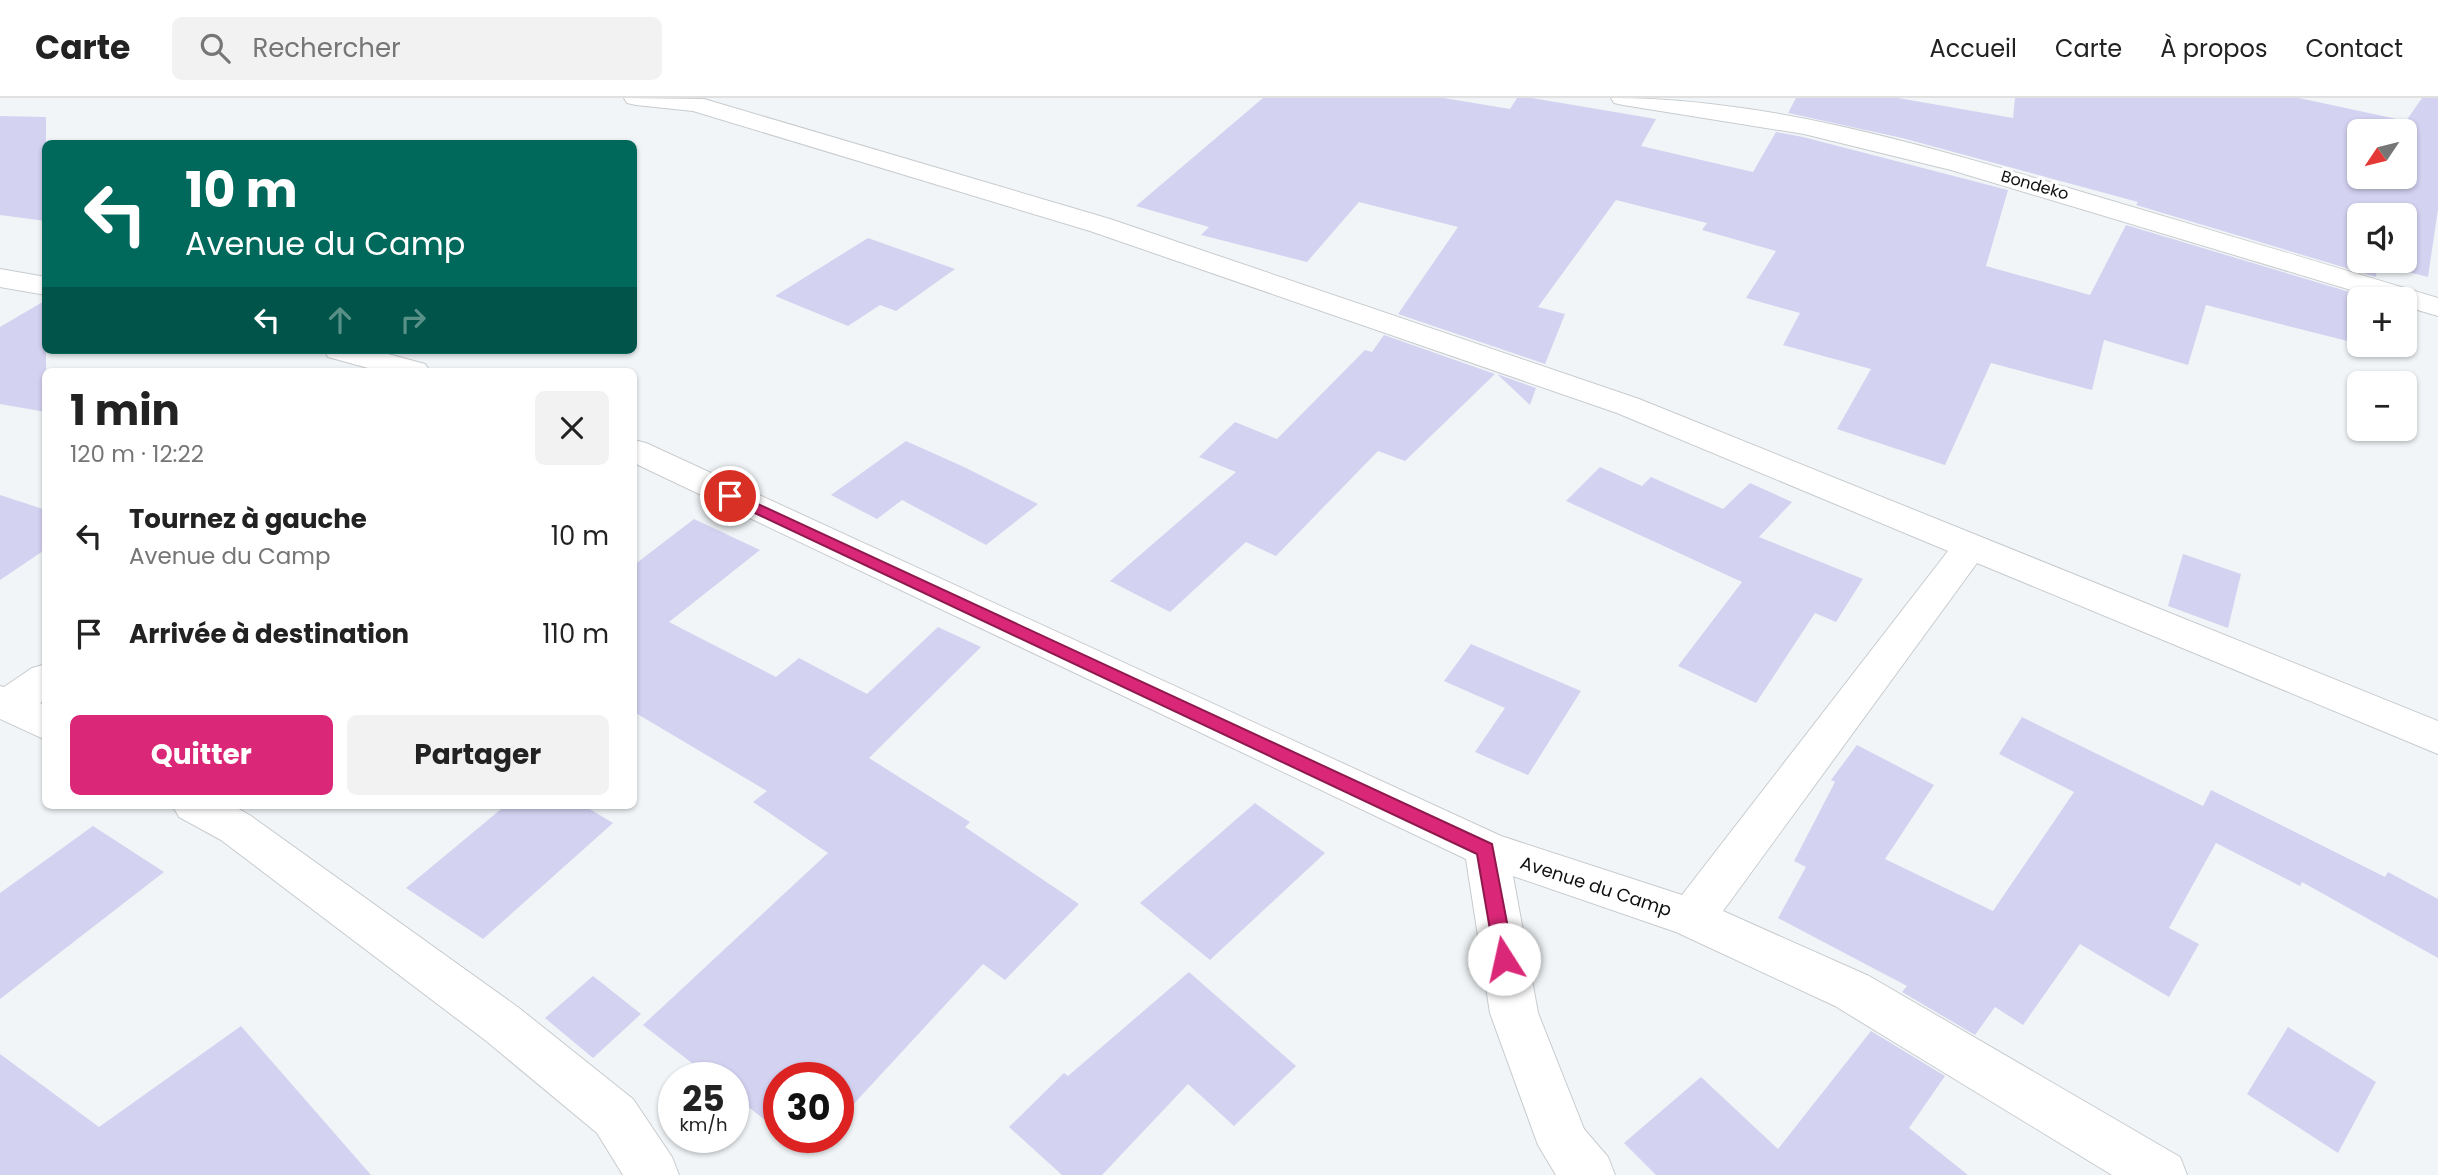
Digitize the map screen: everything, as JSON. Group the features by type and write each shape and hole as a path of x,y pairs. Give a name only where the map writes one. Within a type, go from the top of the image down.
{"street":[{"path":"636,98 695,104 1100,225 1628,407 2438,738"},
{"name":"Bondeko","path":"1623,98 1804,127 1959,164 2438,307"},
{"path":"0,278 42,285"},
{"path":"353,354 403,368"},
{"name":"Avenue du Camp","path":"637,451 1486,849 1691,918 1852,991 2161,1175"},
{"path":"1691,918 1970,547"},
{"path":"5,703 42,680"},
{"path":"5,703 42,722"},
{"path":"201,809 236,828 502,1024 615,1116 653,1175"},
{"path":"1486,849 1514,1013 1564,1145 1589,1175"}],"building":[{"path":"1263,98 1444,98 1510,109 1517,98 1532,98 1656,119 1641,146 1753,172 1776,132 2008,190 1986,266 2090,295 2126,225 2347,291 2347,341 2206,305 2188,365 2104,340 2092,390 1991,363 1945,465 1837,429 1871,369 1783,345 1800,313 1746,298 1776,251 1702,230 1707,223 1616,200 1538,307 1565,314 1545,364 1398,314 1458,227 1359,202 1307,262 1201,235 1209,227 1136,206"},
{"path":"1796,98 1898,98 2013,118 2015,98 2299,98 2397,119 2347,119 2347,189 2417,189 2417,119 2407,119 2422,98 2438,98 2438,209 2428,277 2412,273 2417,273 2417,203 2347,203 2347,268 2136,205 2138,202 1902,138 1788,113"},
{"path":"0,116 46,117 46,140 42,140 42,220 0,215"},
{"path":"868,238 955,269 896,311 880,305 848,326 775,296"},
{"path":"42,302 42,354 46,354 46,368 42,368 42,411 0,404 0,327"},
{"path":"1384,335 1495,374 1405,461 1378,451 1276,556 1246,542 1170,612 1110,581 1236,472 1199,457 1235,422 1277,439 1365,350 1372,352"},
{"path":"1497,374 1536,388 1530,405"},
{"path":"906,441 1038,504 986,545 902,500 877,519 831,495"},
{"path":"1600,467 1642,486 1651,477 1723,509 1750,483 1792,502 1759,537 1863,579 1836,622 1815,613 1756,703 1678,666 1742,582 1566,501"},
{"path":"0,495 42,509 42,552 0,580"},
{"path":"694,519 760,550 669,622 776,677 799,658 867,694 938,627 981,647 869,758 970,822 965,827 1079,904 1005,980 983,964 854,1104 854,1062 763,1062 763,1118 749,1108 749,1062 690,1062 643,1025 828,853 753,802 767,791 637,714 637,563"},
{"path":"2183,554 2241,574 2228,628 2168,606"},
{"path":"1471,644 1581,691 1528,775 1475,752 1505,708 1444,681"},
{"path":"2022,717 2203,806 2211,790 2385,877 2388,872 2438,899 2438,958 2302,882 2300,886 2216,843 2169,928 2199,944 2169,997 2080,944 2023,1025 1995,1007 1975,1035 1902,992 1907,986 1778,918 1806,867 1794,861 1835,782 1831,780 1857,745 1934,785 1885,859 1993,911 2074,792 1999,754"},
{"path":"1255,803 1325,853 1210,960 1140,903"},
{"path":"501,809 590,809 613,823 483,939 406,888"},
{"path":"93,826 164,872 0,999 0,893"},
{"path":"1189,972 1296,1066 1234,1126 1188,1084 1102,1175 1062,1175 1009,1127 1064,1073 1068,1076"},
{"path":"593,976 641,1014 593,1058 545,1018"},
{"path":"241,1026 371,1175 0,1175 0,1054 99,1127"},
{"path":"2288,1027 2376,1082 2338,1153 2247,1094"},
{"path":"1871,1031 1945,1076 1909,1128 1968,1175 1656,1175 1624,1143 1701,1077 1778,1149"}],"route":[{"path":"730,496 1486,849 1504,959"}]}
